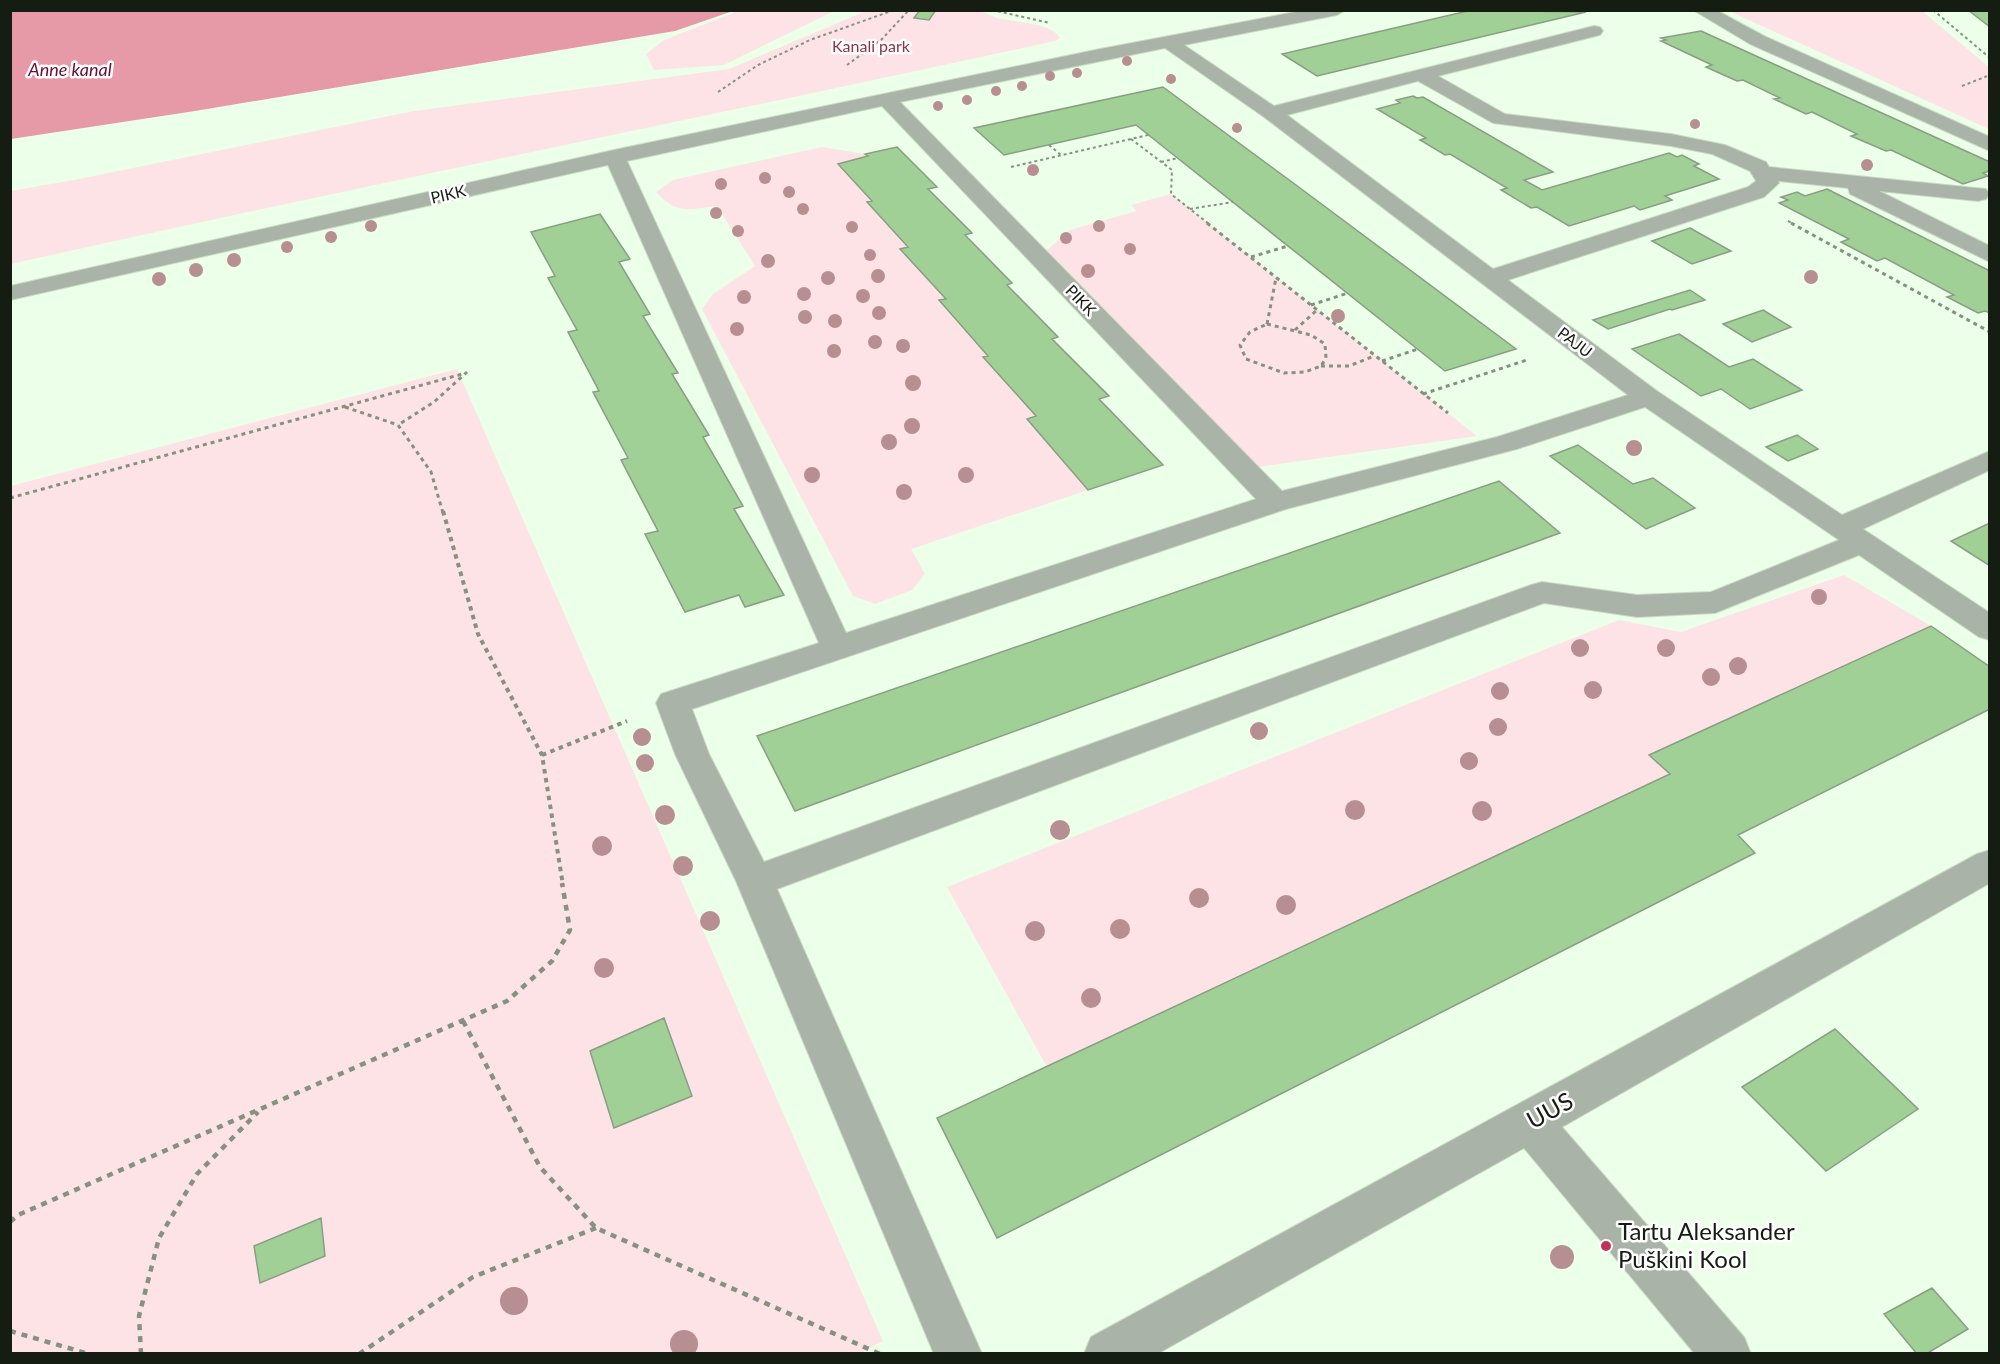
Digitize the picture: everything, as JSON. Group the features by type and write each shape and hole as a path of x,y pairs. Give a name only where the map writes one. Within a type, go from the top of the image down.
{"street":[{"name":"PIKK","path":"10,293 614,156 1095,56 1169,44 1337,10"},
{"path":"1702,10 1757,40 1989,145"},
{"path":"1271,114 1594,31"},
{"name":"PAJU","path":"1169,44 1271,114 1648,397 1849,536 1989,629"},
{"path":"1420,75 1500,119 1671,140 1718,149 1758,167 1768,183 1756,192 1490,278"},
{"name":"PIKK","path":"886,99 964,177 1276,502"},
{"path":"614,156 837,648"},
{"path":"1762,173 1978,194"},
{"path":"1840,181 1989,255"},
{"path":"958,1353 755,881 692,754 673,703 1276,502 1522,429 1648,397"},
{"path":"755,881 1542,592 1637,606 1715,602 1849,536 1989,459"},
{"name":"UUS","path":"1108,1353 1530,1122 1989,865"},
{"path":"1530,1122 1727,1353"}],"path":[{"path":"845,66 865,54 896,27 909,10"},
{"path":"1933,10 1989,58"},
{"path":"964,177 1148,135"},
{"path":"1131,140 1172,170 1171,194 1430,400"},
{"path":"1049,145 1061,155"},
{"path":"1161,162 1178,158"},
{"path":"1743,196 1989,332"},
{"path":"1190,209 1233,202"},
{"path":"1251,257 1288,246"},
{"path":"1267,324 1276,278"},
{"path":"1310,305 1348,293"},
{"path":"1295,330 1317,310"},
{"path":"1321,366 1326,358 1325,344 1311,335 1295,330 1267,324 1250,332 1240,345 1246,359 1284,373 1305,372 1321,366 1349,366 1375,356"},
{"path":"1382,361 1418,349"},
{"path":"1423,394 1531,358"},
{"path":"10,498 467,372 434,402 398,425"},
{"path":"10,1222 18,1215 507,1001 552,961 570,930 542,755 478,634 466,586 431,472 398,425 343,406"},
{"path":"542,755 673,703"},
{"path":"463,1021 540,1167 596,1228 880,1353"},
{"path":"141,1353 139,1316 159,1238 197,1174 261,1110"},
{"path":"359,1353 473,1277 596,1228"},
{"path":"10,1331 89,1353"}],"green space":[{"path":"830,10 832,12 724,65 654,70 646,54 664,40 738,11"},
{"name":"Kanali park","path":"866,11 980,11 997,18 1050,29 1060,38 1055,41 11,264 11,191 414,111 729,69"},
{"path":"1729,11 1922,11 1989,67 1989,129"},
{"path":"822,147 868,156 838,164 872,201 868,203 908,247 900,249 946,299 940,301 988,356 984,357 1036,416 1027,420 1088,490 911,549 925,574 912,590 875,604 853,596 702,309 713,294 755,266 717,206 684,209 670,204 656,192 673,180"},
{"path":"1171,194 1477,436 1243,469 1039,257 1070,230 1137,211 1131,205"},
{"path":"457,369 883,1341 859,1354 11,1353 11,486"},
{"path":"1844,575 1931,626 1649,755 1670,774 1047,1067 947,887 1619,620 1681,632"}],"water":[{"name":"Anne kanal","path":"10,11 733,11 675,31 195,111 11,139"}],"building":[{"path":"920,10 936,10 929,20 914,18"},
{"path":"1472,10 1586,12 1317,76 1282,54"},
{"path":"1968,10 1990,10 1990,27"},
{"path":"1701,31 1990,162 1990,171 1983,173 1988,176 1963,184 1891,150 1886,151 1851,136 1857,134 1812,112 1806,114 1774,99 1780,98 1743,80 1737,81 1706,67 1712,65 1661,41 1666,40 1661,38"},
{"path":"1163,87 1516,349 1445,371 1136,125 1004,155 974,128"},
{"path":"1413,96 1423,97 1553,172 1524,180 1542,190 1669,153 1677,157 1682,155 1699,164 1694,166 1719,179 1665,196 1672,200 1640,210 1634,206 1569,226 1537,207 1531,208 1501,190 1507,188 1450,154 1445,155 1420,140 1426,138 1377,109 1400,103 1396,100"},
{"path":"897,147 937,187 928,189 972,233 965,235 1012,283 1007,285 1058,337 1052,339 1109,396 1099,399 1163,465 1088,490 1027,419 1036,416 983,357 988,356 939,300 946,299 900,249 908,247 867,202 872,201 838,164 868,156 865,154"},
{"path":"1827,189 1990,271 1990,313 1985,311 1978,313 1947,297 1954,295 1885,258 1877,261 1841,242 1849,239 1779,203 1788,200 1781,197 1797,192 1805,196"},
{"path":"600,214 630,259 619,262 650,314 643,316 678,373 672,374 709,435 703,437 743,506 734,509 784,595 745,607 739,595 685,612 645,534 658,531 621,460 628,458 593,392 599,391 568,332 577,330 548,278 555,276 531,232"},
{"path":"1690,228 1731,251 1692,264 1652,241"},
{"path":"1690,290 1705,300 1608,329 1593,320"},
{"path":"1763,310 1791,327 1752,342 1723,324"},
{"path":"1679,334 1729,367 1753,359 1802,390 1750,409 1721,389 1701,396 1632,349"},
{"path":"1797,435 1818,449 1788,461 1766,447"},
{"path":"1578,445 1633,484 1653,478 1695,508 1646,529 1550,456"},
{"path":"1499,481 1560,533 795,811 757,736"},
{"path":"1990,523 1990,566 1951,541"},
{"path":"1931,626 1990,667 1990,709 1738,835 1755,853 997,1238 937,1118 1670,774 1649,755"},
{"path":"664,1018 692,1096 614,1128 590,1051"},
{"path":"1835,1029 1918,1109 1826,1171 1742,1087"},
{"path":"321,1218 325,1256 260,1283 254,1246"},
{"path":"1932,1288 1968,1329 1926,1354 1917,1354 1884,1314"}],"place":[{"name":"Tartu Aleksander Puškini Kool","path":"1606,1246"}]}
